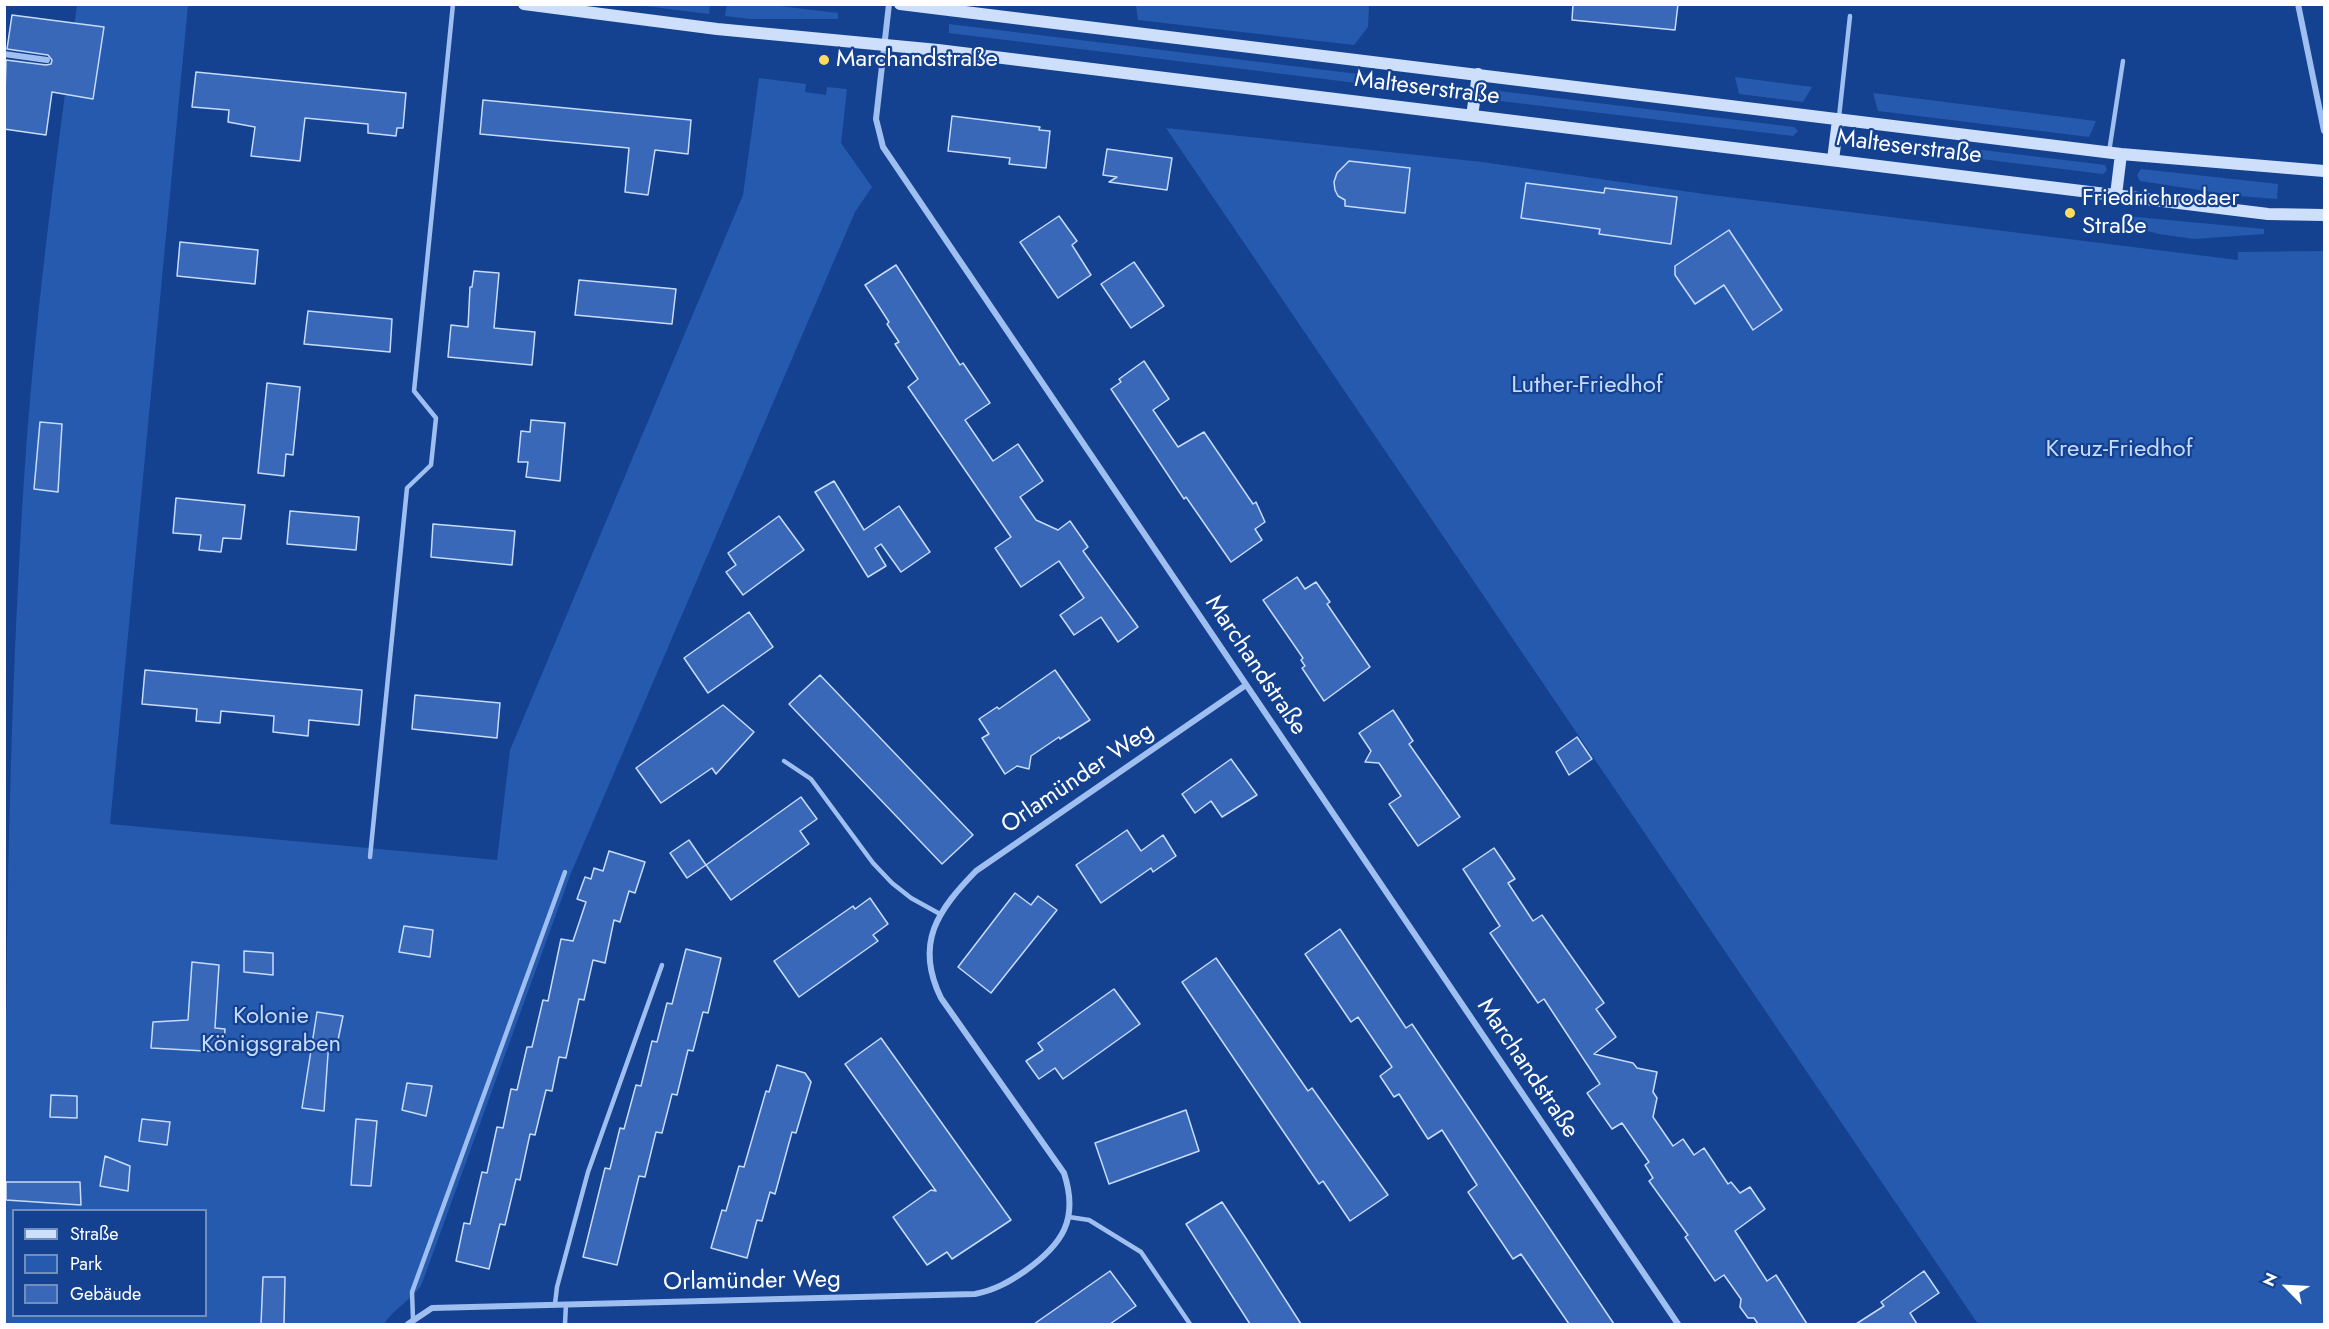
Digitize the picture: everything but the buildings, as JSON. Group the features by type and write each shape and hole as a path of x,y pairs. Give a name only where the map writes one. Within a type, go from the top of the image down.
{"main road":[{"name":"Malteserstraße","path":"524,4 717,29 884,45 2268,214 2325,215"},
{"name":"Malteserstraße","path":"900,4 2115,153 2325,171"},
{"path":"1473,116 1478,74"},
{"path":"1833,160 1838,120"},
{"path":"2115,153 2116,195"}],"street":[{"name":"Marchandstraße","path":"889,4 876,119 883,147 1678,1324"},
{"path":"2298,4 2325,132"},
{"path":"4,54 47,60"},
{"name":"Orlamünder Weg","path":"408,1324 432,1308 941,1296 982,1293 1008,1283 1042,1259 1059,1240 1069,1217 1071,1192 1065,1173 941,998 929,968 929,944 940,914 955,892 976,871 1246,685"}],"lane":[{"path":"370,857 407,488 431,465 435,430 436,418 414,391 453,4"},
{"path":"1838,120 1850,16"},
{"path":"2115,153 2122,61"},
{"path":"784,761 812,779 873,863 892,883 911,898 940,914"},
{"path":"413,1319 412,1292 565,873"},
{"path":"555,1304 557,1287 588,1172 662,965"},
{"path":"1069,1217 1089,1220 1141,1252 1190,1324"},
{"path":"565,1324 566,1304"}],"green space":[{"path":"710,4 709,14 637,5"},
{"path":"727,4 771,5 838,13 838,19 751,19 725,16"},
{"path":"1136,4 1369,5 1368,27 1354,45 1138,20"},
{"name":"Kolonie Königsgraben","path":"77,5 188,5 110,824 497,860 510,750 743,195 759,78 806,84 805,92 826,95 827,87 847,89 841,143 872,187 855,212 571,873 421,1286 392,1313 384,1324 5,1324 5,1116 13,701 27,433 46,249"},
{"path":"949,24 1423,82 1422,91 949,33"},
{"path":"1735,77 1812,87 1803,102 1739,94"},
{"path":"1491,90 1794,127 1798,131 1793,136 1492,100 1487,95"},
{"path":"1873,93 2096,121 2089,137 1878,111"},
{"name":"Luther-Friedhof","path":"1166,128 1482,162 1704,194 2238,260 2238,252 2324,251 2324,1324 1978,1324"},
{"path":"1876,137 2105,165 2107,170 2103,174 1875,146 1871,141"},
{"path":"2141,169 2278,184 2277,199 2239,196 2140,181 2137,175"},
{"path":"2126,216 2264,229 2264,234 2194,239 2159,234 2125,225"}],"place":[{"name":"Marchandstraße","path":"824,60"},
{"name":"Friedrichrodaer Straße","path":"2070,213"}],"park label":[{"name":"Kreuz-Friedhof","path":"2119,450"}]}
